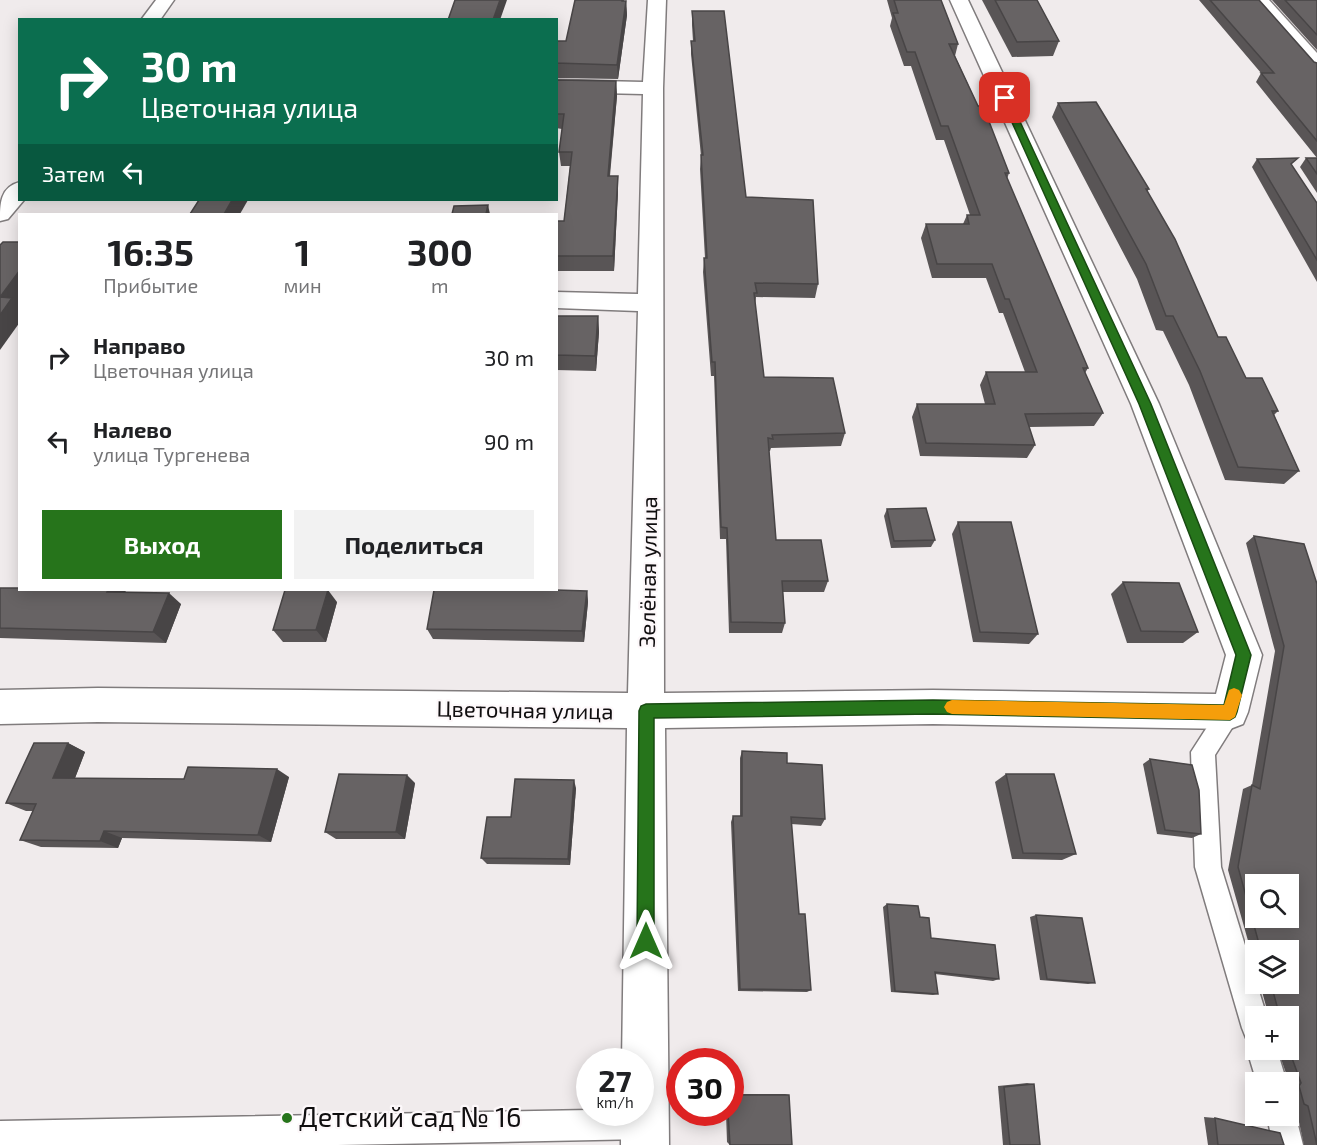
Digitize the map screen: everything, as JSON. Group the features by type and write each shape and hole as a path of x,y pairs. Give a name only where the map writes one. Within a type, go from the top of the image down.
{"street":[{"path":"152,18 165,0"},
{"name":"Зелёная улица","path":"645,1135 646,711 653,88 657,0"},
{"path":"959,0 1145,404 1244,655 1230,712"},
{"path":"1259,0 1317,65"},
{"path":"558,86 653,88"},
{"path":"0,214 18,192"},
{"path":"558,300 651,303"},
{"name":"Цветочная улица","path":"0,707 98,705 646,711 933,707 1230,712"}],"lane":[{"path":"1230,712 1203,752 1208,867 1249,1006"},
{"path":"1284,1126 1288,1145"},
{"path":"0,1136 645,1135"}],"building":[{"path":"455,0 500,0 494,18 449,18"},
{"path":"575,0 626,1 617,65 558,63 558,41 566,41"},
{"path":"894,0 941,0 958,44 949,44 978,106 983,106 1009,173 1005,173 1088,368 1083,368 1103,413 1025,414 1035,445 926,443 917,404 995,404 986,372 1037,372 1009,299 1005,299 992,264 937,264 926,224 969,224 967,215 980,215 948,126 941,126 915,52 907,52 893,13 898,13"},
{"path":"995,0 1037,0 1059,41 1017,42"},
{"path":"1210,0 1259,0 1317,63 1317,141 1261,73 1274,73"},
{"path":"1285,0 1317,0 1317,35"},
{"path":"692,11 724,11 746,197 813,200 818,284 755,283 757,293 754,293 764,377 833,378 845,433 772,435 773,439 768,438 776,540 821,540 828,581 782,581 785,623 731,622 727,528 721,527 715,362 712,362 704,258 707,258 701,155 703,155 691,41 695,41"},
{"path":"558,80 616,81 608,176 618,176 613,256 558,256 558,221 564,221 572,152 559,152 564,114 558,114"},
{"path":"1096,102 1149,189 1146,189 1175,239 1218,337 1226,337 1246,378 1262,378 1278,411 1272,411 1299,471 1238,467 1200,371 1173,316 1166,316 1146,264 1058,103"},
{"path":"1298,158 1291,164 1317,203 1317,260 1257,159"},
{"path":"1306,158 1317,158 1317,174"},
{"path":"198,201 231,201 225,213 191,213"},
{"path":"488,205 486,213 452,213 454,206"},
{"path":"3,242 18,242 18,273 0,297 0,245"},
{"path":"0,297 12,298 0,315"},
{"path":"558,316 598,316 595,356 558,355"},
{"path":"926,508 935,540 894,541 887,509"},
{"path":"958,522 1011,522 1038,634 980,632"},
{"path":"1254,536 1304,544 1317,584 1317,1145 1308,1106 1304,1104 1299,1086 1301,1083 1299,1072 1293,1060 1299,1060 1299,1006 1277,1006 1274,994 1299,994 1299,940 1258,940 1255,928 1299,928 1299,874 1245,874 1245,893 1238,867 1252,785 1260,789 1284,646"},
{"path":"1123,582 1179,583 1198,632 1141,631"},
{"path":"0,588 18,588 18,591 169,593 153,632 0,628"},
{"path":"285,591 328,591 316,630 273,630"},
{"path":"434,591 587,591 582,631 427,629"},
{"path":"34,743 68,743 53,778 184,779 188,767 277,769 258,835 104,831 100,841 20,840 36,804 6,803"},
{"path":"742,751 787,753 787,763 822,765 825,819 791,817 799,914 805,914 811,990 740,989 733,816 742,816"},
{"path":"1150,759 1192,765 1199,790 1201,834 1165,830"},
{"path":"339,774 407,775 396,832 325,832"},
{"path":"1006,774 1054,774 1076,854 1023,853"},
{"path":"515,779 574,780 568,859 481,858 487,817 511,817"},
{"path":"887,904 918,906 920,917 929,918 931,938 995,945 999,979 935,972 938,994 895,991"},
{"path":"1036,915 1082,918 1095,983 1047,979"},
{"path":"1034,1084 1040,1145 1010,1145 1004,1087"},
{"path":"744,1095 789,1095 792,1145 730,1145 729,1126 744,1126"},
{"path":"1215,1118 1280,1133 1284,1145 1218,1145"}],"slow traffic":[{"path":"952,707 1230,712 1234,695"}],"place":[{"name":"Детский сад № 16","path":"287,1118"}],"route":[{"path":"646,941 646,711 933,707 1230,712 1244,655 1145,404 1005,98"}]}
